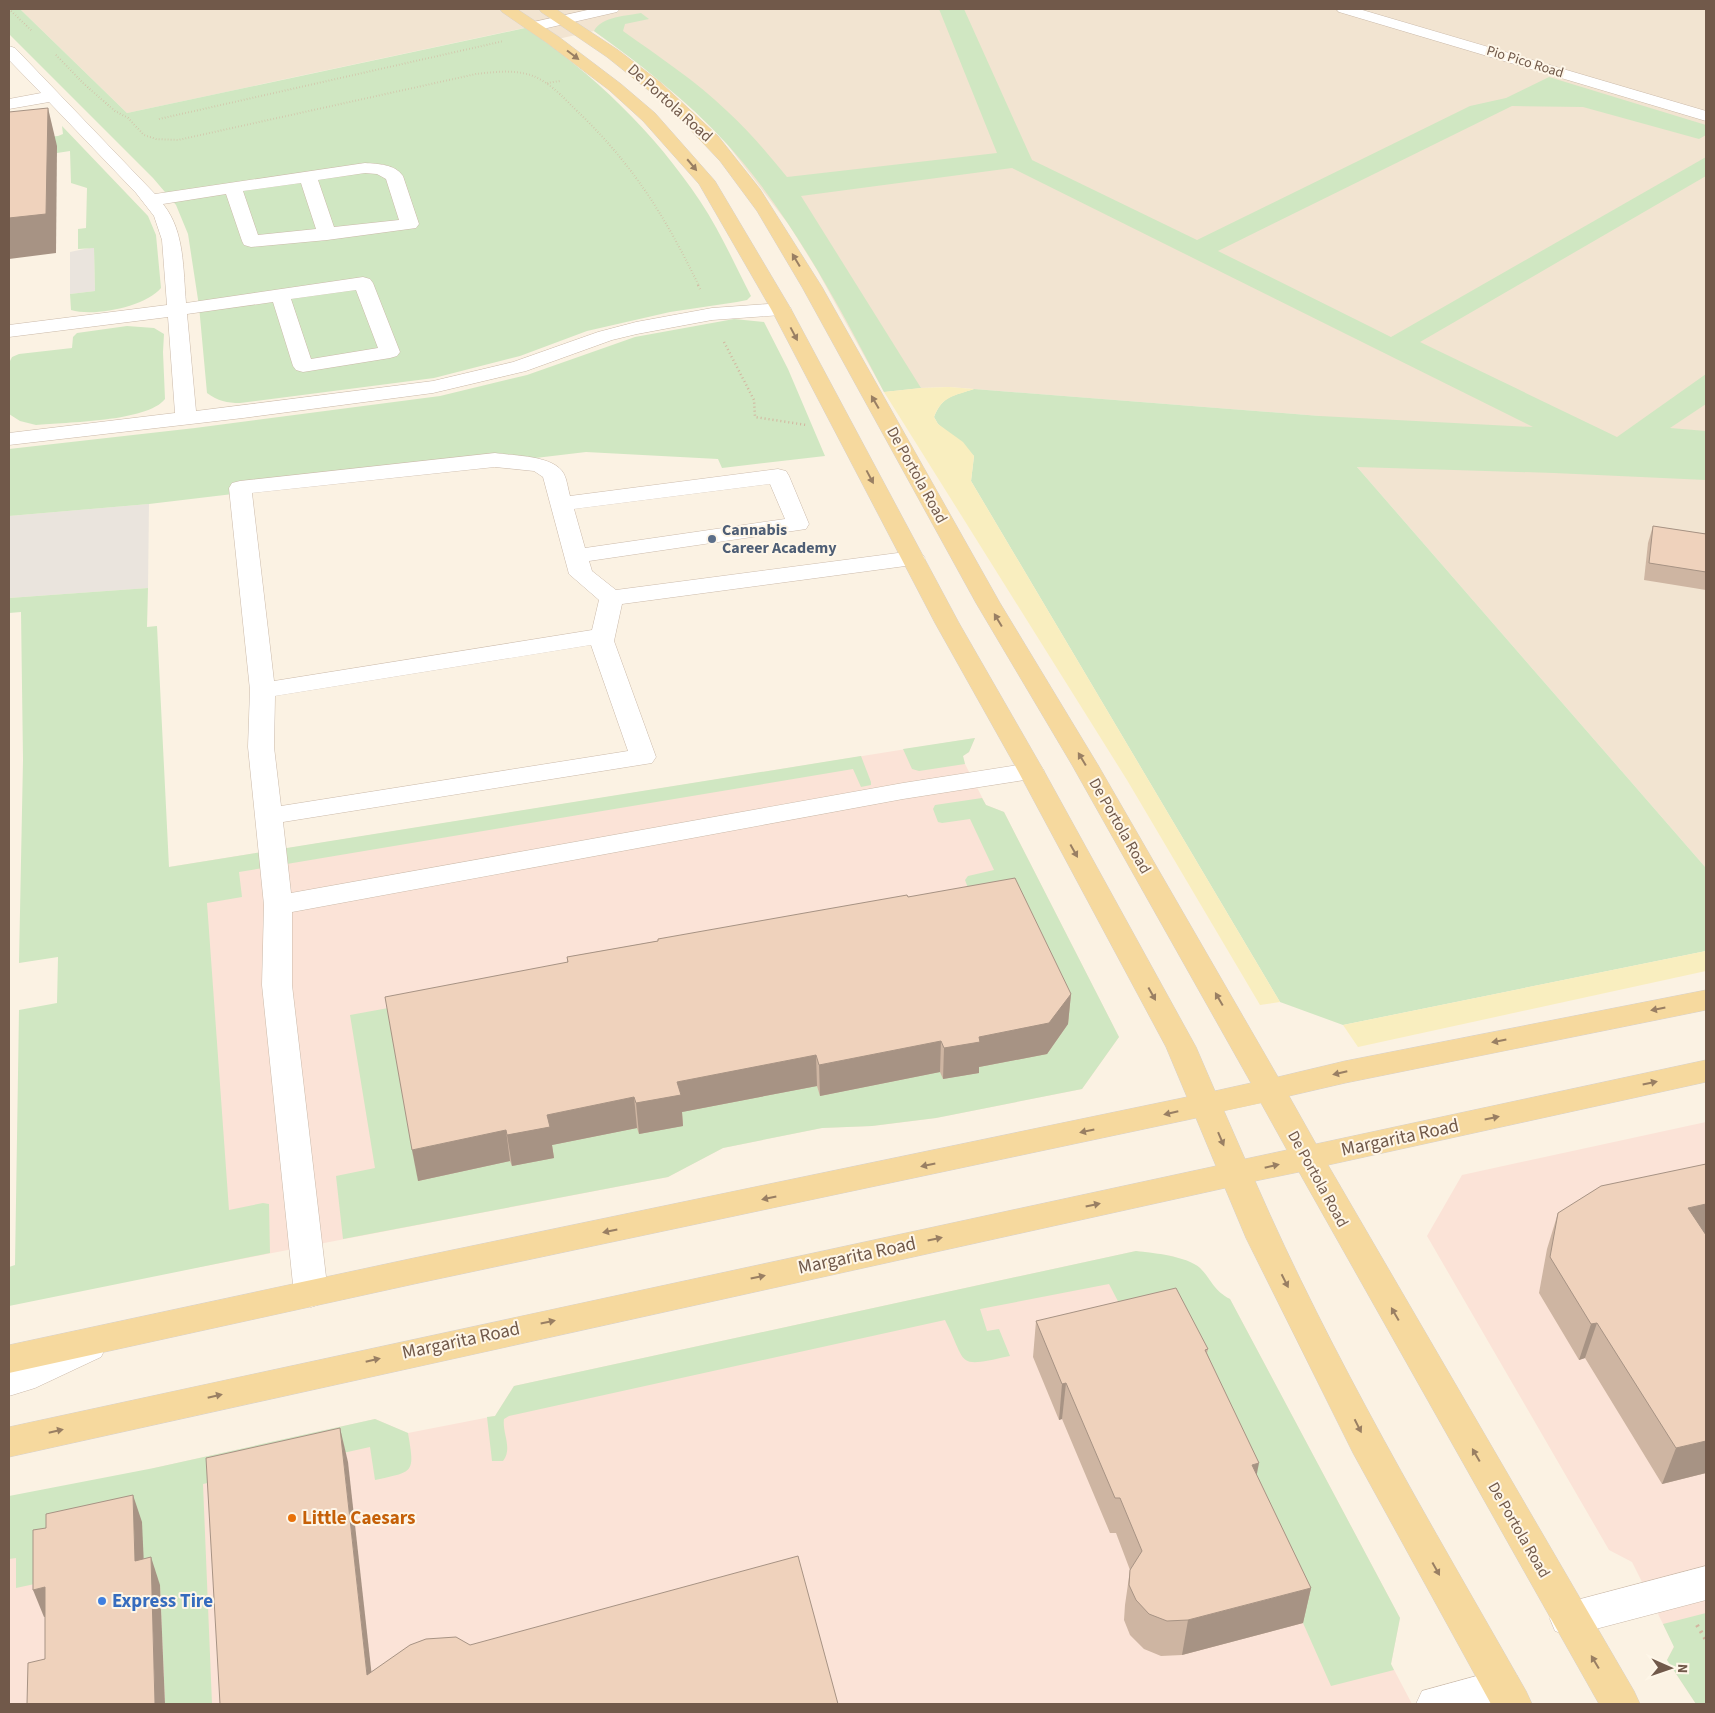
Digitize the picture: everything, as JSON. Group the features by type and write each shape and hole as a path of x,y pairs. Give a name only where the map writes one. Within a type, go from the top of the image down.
{"main road":[{"name":"De Portola Road","path":"507,9 538,29 616,87 649,116 706,181 781,309 913,558 1181,1047 1263,1238 1366,1442 1507,1695"},
{"name":"De Portola Road","path":"555,14 650,82 687,114 736,170 757,198 807,279 988,603 1085,764 1569,1619 1620,1704"},
{"path":"781,309 799,312 813,318 881,443 897,465 918,478"},
{"path":"9,1359 882,1175 1345,1072 1706,1000"},
{"name":"Margarita Road","path":"9,1442 451,1343 1706,1071"}],"street":[{"path":"538,29 555,14 612,9"},
{"name":"Pio Pico Road","path":"1344,9 1706,116"},
{"path":"9,51 139,186 163,215 171,240 186,418"},
{"path":"9,104 52,96"},
{"path":"151,200 233,187 365,168 381,169 394,176 410,224 251,241 233,187"},
{"path":"308,176 327,234"},
{"path":"9,332 363,283 390,352 303,366 280,295"},
{"path":"9,439 433,387 519,367 605,336 674,320 712,314 781,309"},
{"path":"311,1294 277,984 278,906 270,816 261,747 263,690 240,488 496,460 540,465 554,474 581,574 611,598 913,558"},
{"path":"562,504 778,476 798,524 576,556"},
{"path":"270,816 643,757 602,641 611,598"},
{"path":"263,690 603,636"},
{"path":"278,906 903,791 1031,771"},
{"path":"9,1382 23,1378 113,1336"},
{"path":"1569,1619 1706,1583"},
{"path":"1436,1704 1507,1695"}],"path":[{"path":"9,9 38,37"},
{"path":"159,119 538,29"},
{"path":"51,51 84,84 115,111 128,118 144,136 163,140 178,140 205,135 476,74 500,72 531,75 547,84 612,145 656,204 754,400 755,417 811,426"}],"shaded area":[{"path":"20,9 1706,9 1706,868 1357,467 1320,416 949,387 884,392 817,270 789,225 727,144 697,113 642,66 594,31 544,42 524,28 127,113"},
{"path":"94,247 95,291 70,294 70,252"},
{"path":"149,504 148,588 9,598 9,516"},
{"path":"975,738 969,752 963,756 965,764 986,805 1004,812 1119,1037 1082,1089 936,1118 872,1126 822,1128 723,1148 668,1177 184,1270 169,867"},
{"path":"1706,1122 1706,1704 1696,1704 1667,1660 1674,1646 1632,1562 1609,1550 1427,1236 1462,1175"},
{"path":"1136,1251 1172,1256 1199,1267 1219,1294 1230,1299 1400,1618 1391,1664 1412,1704 9,1704 9,1524 154,1468 375,1419 408,1433 495,1416 514,1386"}],"green space":[{"path":"9,9 20,9 127,113 525,28 575,64 643,128 700,201 721,236 751,296 747,300 670,312 587,331 520,356 434,378 240,403 219,400 207,393 199,306 188,234 176,205 153,178 9,34"},
{"path":"939,9 964,9 1032,160 1197,240 1470,106 1506,98 1549,77 1706,125 1706,135 1699,139 1583,107 1512,106 1218,251 1391,337 1706,157 1706,176 1420,342 1617,437 1706,374 1706,404 1670,428 1706,431 1706,480 1357,467 1706,868 1706,951 1343,1025 1280,1002 971,481 974,456 938,424 934,417 937,410 949,397 974,389 1320,416 1533,427 1012,168 801,196 921,388 884,392 813,263 772,200 749,170 696,112 646,70 594,31 603,22 615,18 641,13 649,19 625,24 623,31 703,89 751,135 787,177 997,153"},
{"path":"62,126 148,216 156,235 161,288 153,295 132,305 119,309 93,312 71,310 70,294 95,291 94,248 78,249 78,229 86,228 87,188 71,183 70,151 57,153 11,140 58,136 63,134"},
{"path":"734,319 764,322 788,369 825,456 722,468 718,459 586,452 149,504 9,516 9,449 195,428 440,396 527,375 635,337"},
{"path":"127,326 154,328 164,334 165,399 156,407 124,417 105,420 36,425 20,421 9,414 10,361 12,357 19,354 72,348 73,337 77,333"},
{"path":"148,588 147,627 157,626 169,867 861,756 871,785 861,787 853,769 239,872 242,897 207,903 229,1210 263,1203 269,1204 270,1253 9,1306 9,1267 15,1265 19,1010 57,1003 58,957 19,963 23,760 21,612 9,613 9,598"},
{"path":"975,738 969,752 963,756 965,764 919,771 912,769 903,749"},
{"path":"982,798 986,805 1004,812 1119,1037 1082,1089 936,1118 872,1126 822,1128 723,1148 668,1177 343,1239 336,1176 375,1168 350,1015 973,901 965,880 968,876 994,870 970,819 938,822 933,809 935,805"},
{"path":"1136,1251 1170,1256 1194,1264 1204,1272 1224,1296 1230,1299 1400,1618 1391,1664 1394,1670 1331,1686 1303,1623 1135,1334 1109,1284 980,1309 987,1331 999,1329 1010,1356 980,1362 966,1360 961,1355 945,1320 509,1416 504,1419 507,1446 506,1456 503,1461 492,1461 487,1417 495,1416 514,1386"},
{"path":"375,1419 408,1433 411,1464 409,1468 398,1475 375,1480 370,1447 203,1484 212,1704 165,1704 160,1585 44,1582 16,1588 16,1558 9,1559 9,1496 154,1468"},
{"path":"1706,1613 1706,1704 1696,1704 1667,1660 1674,1647 1663,1624"}],"sand":[{"path":"949,387 974,389 955,395 945,401 934,417 938,424 963,442 974,456 971,481 1280,1002 1260,1005 1127,780 884,392"},
{"path":"1706,951 1706,971 1358,1047 1343,1025"}],"building":[{"path":"48,108 46,214 9,218 9,112"},
{"path":"1653,526 1706,534 1706,572 1649,563"},
{"path":"1015,878 1071,994 1049,1023 979,1037 980,1042 944,1048 941,1041 819,1065 816,1055 677,1082 681,1095 636,1103 634,1097 547,1115 550,1127 507,1135 506,1130 412,1150 385,997 568,962 567,957 658,941 658,939"},
{"path":"1706,1164 1706,1204 1688,1208 1706,1235 1706,1441 1676,1448 1597,1323 1591,1324 1550,1257 1558,1213 1601,1186"},
{"path":"1176,1288 1208,1349 1205,1350 1259,1463 1252,1465 1311,1588 1188,1620 1167,1621 1149,1614 1136,1600 1129,1585 1130,1570 1142,1551 1120,1498 1115,1498 1066,1383 1062,1384 1036,1321"},
{"path":"340,1428 367,1675 410,1645 426,1639 456,1637 470,1645 798,1556 838,1704 220,1704 206,1458"},
{"name":"Express Tire","path":"133,1495 135,1561 151,1557 155,1704 27,1704 28,1663 45,1659 45,1587 33,1590 33,1530 46,1528 46,1514"}],"place":[{"name":"Cannabis Career Academy","path":"712,539"},
{"name":"Little Caesars","path":"292,1518"},
{"name":"Express Tire","path":"102,1601"}]}
